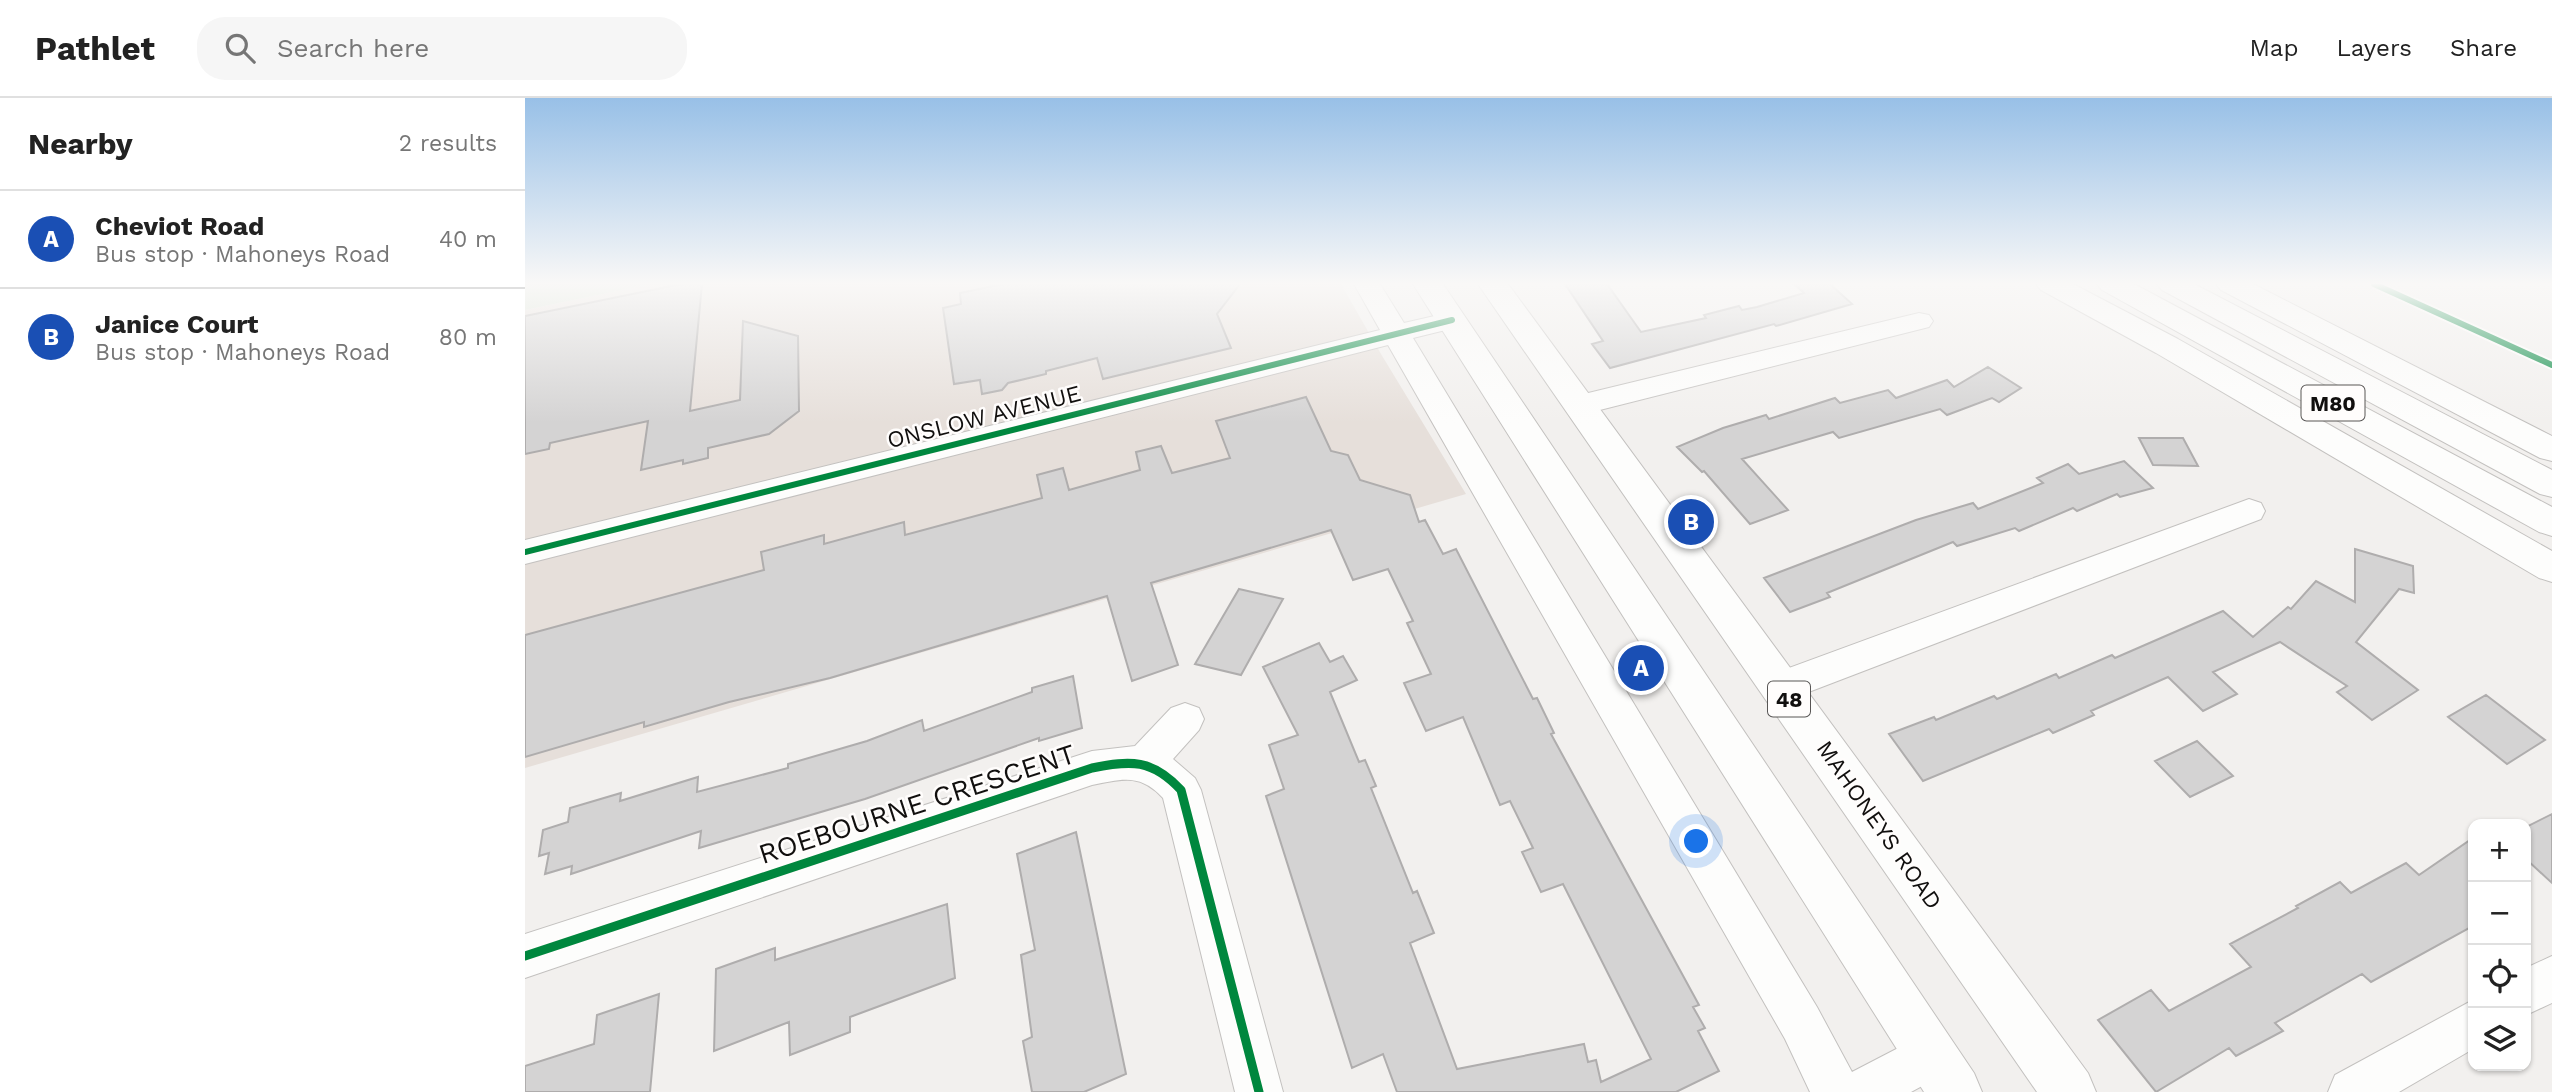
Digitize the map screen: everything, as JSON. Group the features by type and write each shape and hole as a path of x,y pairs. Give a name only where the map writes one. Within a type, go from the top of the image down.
{"main road":[{"path":"1459,330 1943,1074"},
{"name":"MAHONEYS ROAD","path":"1526,330 2069,1092"},
{"path":"2138,330 2552,568"},
{"name":"M80","path":"2197,330 2552,523"},
{"name":"M80","path":"2260,330 2552,485"},
{"path":"2321,330 2552,450"}],"street":[{"path":"1395,330 1801,1023 1836,1092"},
{"name":"ONSLOW AVENUE","path":"525,552 1411,330"},
{"path":"1580,405 1878,330"},
{"path":"1780,687 2249,511"},
{"path":"1185,719 1145,763 1171,777 1181,790 1259,1092"},
{"name":"ROEBOURNE CRESCENT","path":"525,956 1092,768 1111,764 1145,763"},
{"path":"2531,990 2552,978"},
{"path":"2352,1092 2468,1026"},
{"path":"1863,1092 1943,1074"}],"shaded area":[{"path":"525,330 1368,330 1466,494 525,768"}],"building":[{"path":"525,330 698,330 690,411 740,400 743,330 777,330 798,336 799,411 769,434 708,448 708,458 683,464 683,460 641,470 648,421 550,443 549,449 525,454"},
{"path":"946,330 1224,330 1231,348 1103,379 1097,358 1046,371 1046,374 1008,383 1002,390 982,394 980,380 954,384"},
{"path":"1596,330 1750,330 1610,368 1592,344 1603,341"},
{"path":"1988,367 2021,388 1999,402 1992,398 1947,415 1940,409 1839,438 1833,432 1742,459 1788,510 1750,524 1704,471 1677,447 1723,428 1766,415 1769,419 1835,398 1840,403 1888,390 1896,398 1947,380 1954,387"},
{"path":"1306,397 1331,451 1348,455 1360,480 1410,495 1419,522 1425,520 1443,554 1456,549 1533,699 1537,698 1554,733 1551,734 1699,1005 1693,1007 1705,1028 1698,1031 1719,1071 1676,1092 1397,1092 1383,1054 1352,1068 1266,796 1284,789 1269,745 1298,735 1263,667 1319,643 1330,662 1343,656 1357,680 1330,692 1359,762 1365,760 1376,786 1371,788 1413,893 1417,891 1434,933 1410,943 1457,1069 1584,1044 1588,1062 1596,1060 1601,1082 1651,1059 1563,884 1541,892 1522,852 1533,848 1510,801 1500,805 1463,717 1426,731 1404,683 1431,674 1407,623 1413,621 1388,569 1353,580 1331,530 1151,583 1178,665 1132,681 1107,596 830,678 729,702 644,727 644,722 525,757 525,635 764,570 761,552 824,535 824,544 904,522 905,535 1042,498 1037,475 1063,468 1069,490 1140,470 1136,452 1161,446 1172,473 1230,458 1216,421"},
{"path":"2139,438 2183,438 2198,466 2153,465"},
{"path":"2124,461 2153,488 2120,497 2117,494 2077,511 2073,508 2019,531 2015,528 1957,546 1953,542 1827,593 1830,597 1790,612 1764,578 1916,520 1973,503 1978,509 2043,483 2037,478 2068,464 2079,474"},
{"path":"2355,549 2413,566 2414,593 2399,589 2356,642 2418,690 2372,720 2337,692 2347,686 2280,642 2213,672 2237,694 2203,711 2168,677 2091,711 2094,715 2053,733 2049,729 1923,781 1889,734 1934,717 1936,720 1994,696 1997,699 2056,674 2059,678 2112,655 2115,658 2223,611 2253,637 2288,607 2291,609 2316,581 2355,602"},
{"path":"1239,589 1283,599 1241,675 1195,664"},
{"path":"1073,676 1082,728 1039,741 1039,738 865,799 699,848 701,831 571,874 572,866 545,874 549,853 539,856 543,830 568,822 570,808 621,793 620,801 698,777 697,792 788,768 788,764 867,741 922,720 924,731 1032,692 1032,688"},
{"path":"2486,695 2545,740 2507,764 2448,717"},
{"path":"2197,741 2233,776 2190,797 2155,761"},
{"path":"2552,814 2552,883 2531,864 2531,824"},
{"path":"1076,832 1126,1074 1084,1092 1032,1092 1023,1041 1032,1037 1021,955 1035,950 1017,854"},
{"path":"2468,841 2468,929 2371,982 2362,974 2275,1023 2283,1031 2236,1056 2229,1048 2156,1092 2098,1020 2151,990 2169,1011 2251,967 2230,944 2340,882 2351,893 2406,863 2419,875"},
{"path":"947,904 955,978 850,1017 850,1032 790,1055 789,1022 714,1051 716,969 775,948 775,960"},
{"path":"659,994 650,1092 525,1092 525,1066 594,1044 597,1015"}],"cycle path":[{"path":"525,552 1410,330"},
{"path":"2476,330 2552,365"},
{"path":"525,956 1092,768 1118,763 1141,764 1161,772 1181,790 1259,1092"}],"place":[{"name":"Janice Court","path":"1691,522"},
{"name":"Cheviot Road","path":"1641,668"}]}
